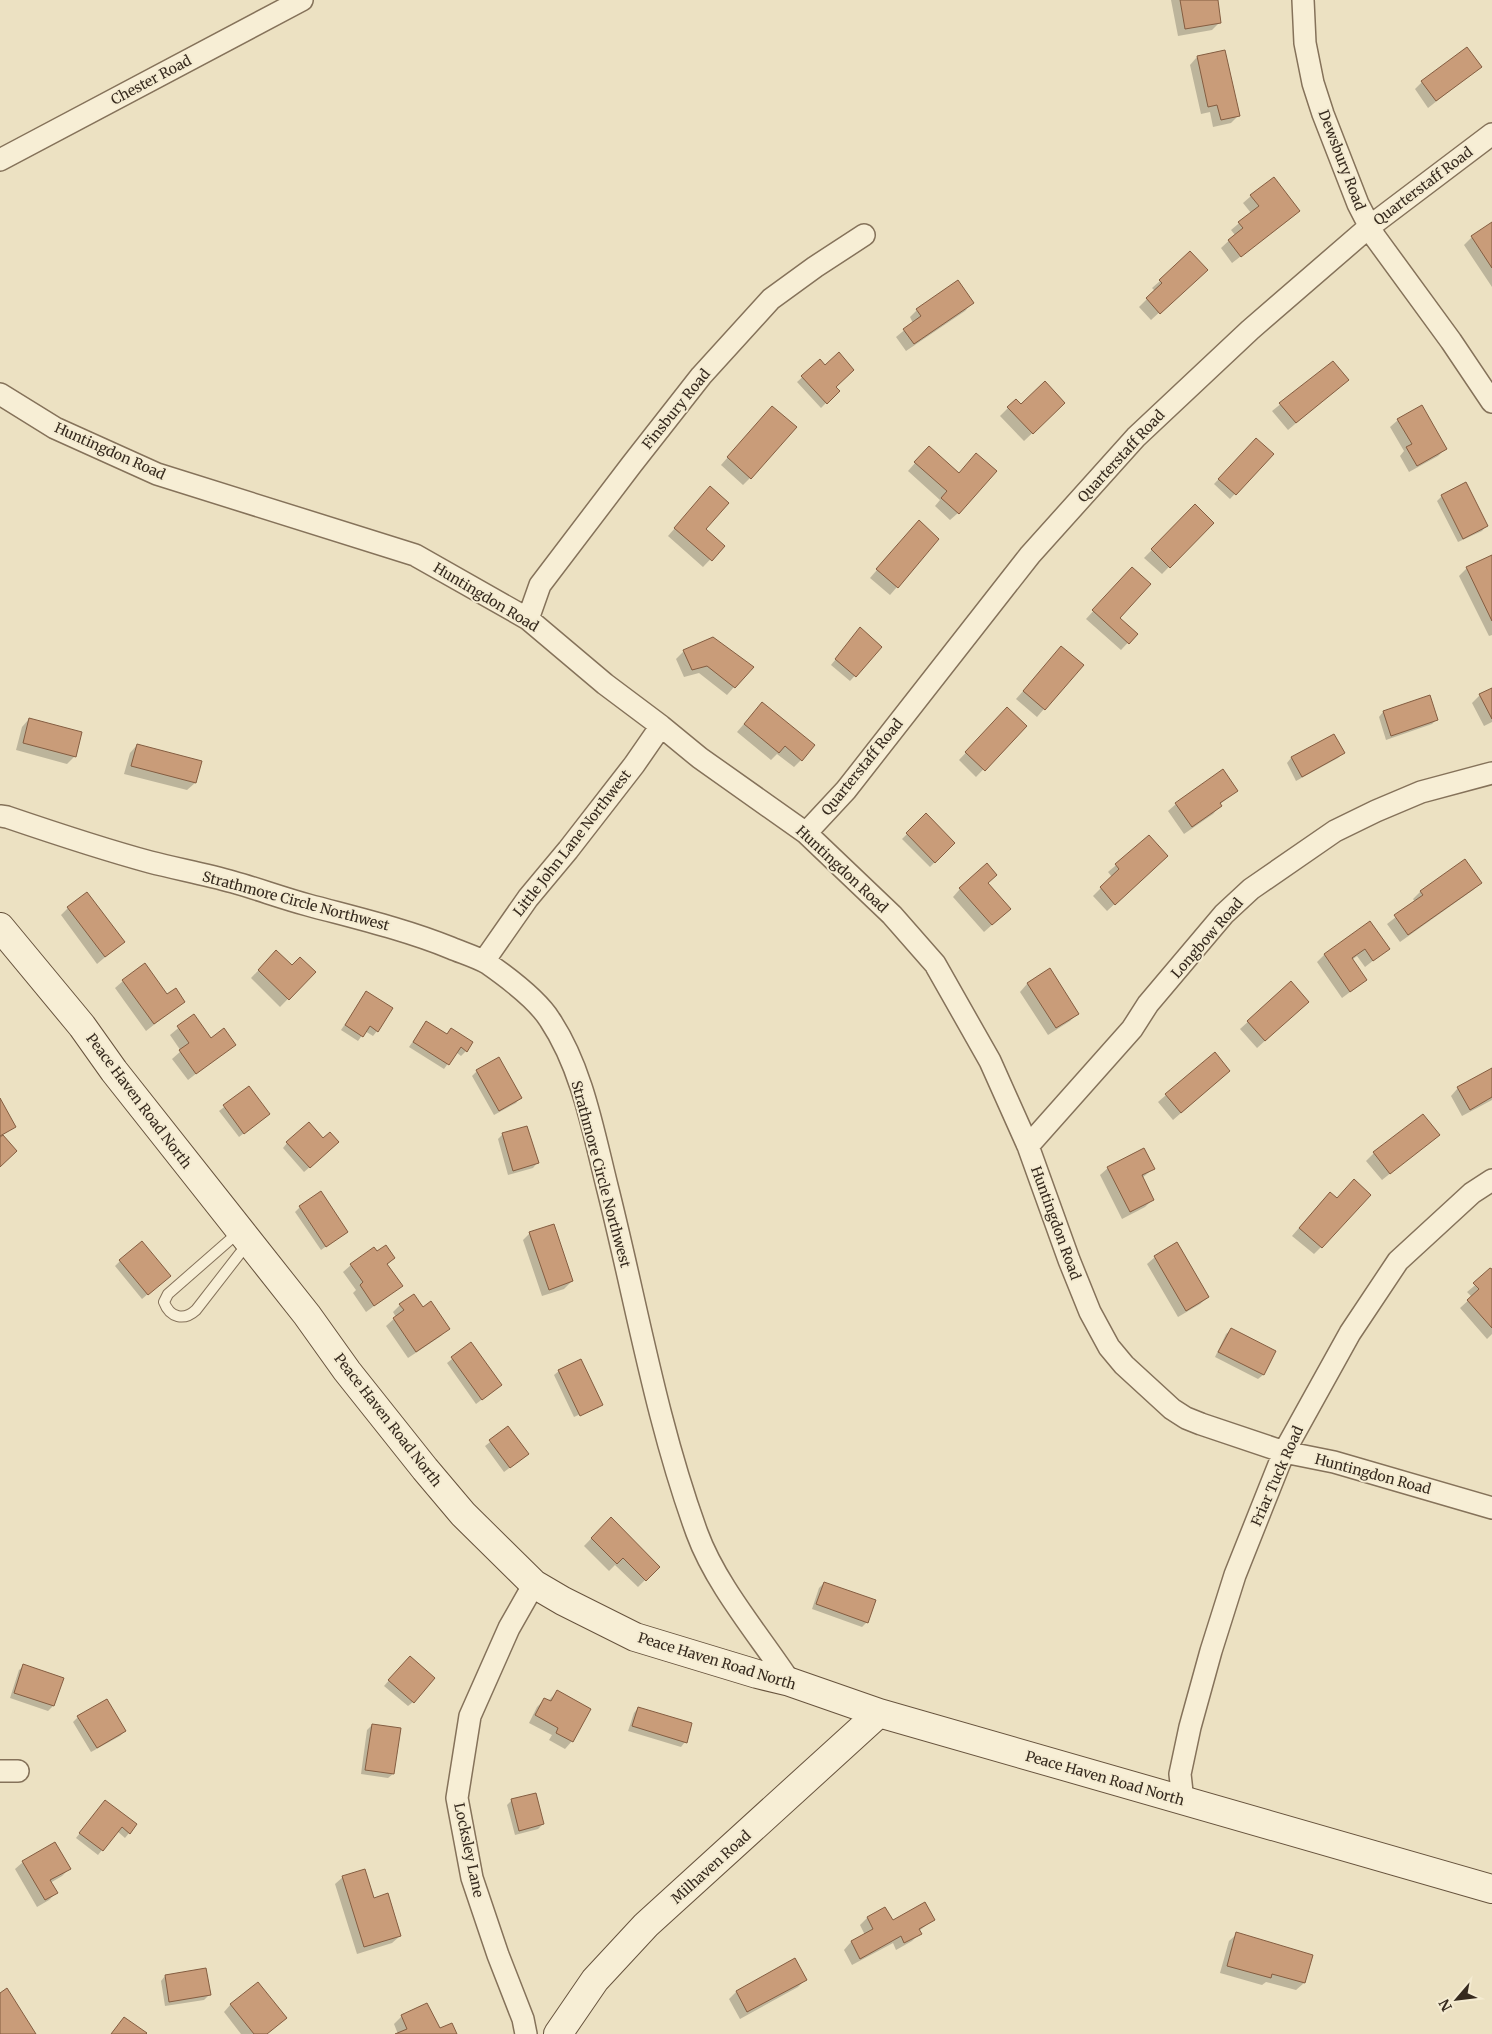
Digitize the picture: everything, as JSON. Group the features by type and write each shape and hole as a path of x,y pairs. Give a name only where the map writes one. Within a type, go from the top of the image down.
{"main road":[{"name":"Peace Haven Road North","path":"0,926 82,1026 114,1071 307,1314 348,1370 432,1476 463,1514 534,1584 563,1601 635,1637 790,1682 879,1713 1492,1889"},
{"name":"Milhaven Road","path":"558,2034 595,1980 646,1925 879,1713"}],"street":[{"name":"Chester Road","path":"0,160 302,0"},
{"name":"Dewsbury Road","path":"1303,0 1305,43 1313,83 1333,141 1369,227 1451,340 1492,402"},
{"name":"Quarterstaff Road","path":"806,833 846,790 1030,555 1136,437 1250,330 1369,227 1492,134"},
{"name":"Finsbury Road","path":"528,619 540,585 701,376 771,299 864,235"},
{"name":"Huntingdon Road","path":"0,394 55,428 157,474 416,555 528,619 605,684 700,758 806,833 892,914 935,964 990,1061 1028,1146 1090,1312 1109,1346 1124,1365 1172,1409 1186,1418 1284,1452 1334,1462 1492,1508"},
{"name":"Little John Lane Northwest","path":"484,961 528,898 634,765 661,726"},
{"name":"Longbow Road","path":"1028,1146 1132,1029 1148,1004 1224,914 1251,889 1335,831 1376,811 1421,792 1492,773"},
{"name":"Strathmore Circle Northwest","path":"0,816 107,850 230,881 382,924 484,961 538,1005 548,1017 570,1060 586,1106 622,1246 638,1325 676,1464 698,1534 710,1563 731,1598 790,1682"},
{"name":"Friar Tuck Road","path":"1182,1801 1180,1774 1190,1727 1212,1650 1235,1575 1284,1452 1350,1333 1398,1261 1472,1193 1492,1180"},
{"name":"Locksley Lane","path":"526,2034 523,2019 498,1955 472,1878 457,1798 470,1716 509,1628 534,1584"}],"lane":[{"path":"244,1237 196,1310 189,1316 173,1315 167,1309 164,1302 168,1294 244,1237"}],"building":[{"path":"1180,0 1218,0 1221,23 1185,29"},
{"path":"1467,47 1482,67 1436,101 1421,81"},
{"path":"1225,50 1240,116 1221,120 1217,105 1208,107 1197,56"},
{"path":"1274,177 1300,211 1241,257 1228,240 1243,228 1238,222 1259,206 1250,195"},
{"path":"1492,222 1492,268 1471,236"},
{"path":"1190,251 1208,270 1160,314 1146,298 1162,283 1159,280"},
{"path":"958,280 974,303 914,344 903,329 921,316 916,309"},
{"path":"839,352 854,370 836,387 840,391 827,404 801,376 820,359 825,365"},
{"path":"1333,361 1349,380 1296,423 1279,403"},
{"path":"1045,381 1065,403 1033,434 1007,407 1016,399 1021,404"},
{"path":"1422,405 1447,449 1417,466 1406,447 1412,444 1397,419"},
{"path":"772,406 797,427 751,479 727,457"},
{"path":"1256,438 1274,454 1236,495 1218,479"},
{"path":"929,446 959,473 976,453 997,471 959,514 941,498 947,491 914,462"},
{"path":"1466,482 1488,526 1463,539 1441,495"},
{"path":"710,486 729,503 706,529 725,546 712,561 674,528"},
{"path":"1195,504 1214,523 1170,568 1151,549"},
{"path":"919,520 939,539 898,588 876,569"},
{"path":"1492,555 1492,621 1466,567"},
{"path":"1132,567 1151,584 1120,618 1138,634 1129,644 1092,610"},
{"path":"860,627 882,647 856,677 835,659"},
{"path":"713,637 754,667 735,688 707,666 692,670 683,650"},
{"path":"1061,646 1084,665 1045,710 1023,691"},
{"path":"1492,688 1492,719 1479,694"},
{"path":"1430,695 1438,720 1391,736 1383,711"},
{"path":"762,702 815,745 802,761 785,746 779,753 744,724"},
{"path":"1007,707 1027,726 985,771 965,752"},
{"path":"29,718 82,732 76,757 23,743"},
{"path":"1334,734 1345,753 1302,777 1291,757"},
{"path":"137,744 202,761 196,783 131,766"},
{"path":"1223,769 1238,791 1220,803 1222,806 1192,827 1175,803"},
{"path":"926,813 955,843 935,863 906,833"},
{"path":"1149,835 1168,856 1115,905 1100,887 1119,869 1115,864"},
{"path":"1465,859 1482,883 1408,935 1394,915 1423,895 1420,891"},
{"path":"987,863 997,875 988,883 1011,909 992,925 959,888"},
{"path":"87,892 125,942 105,957 67,907"},
{"path":"1370,921 1390,949 1373,961 1365,949 1352,958 1367,980 1350,992 1324,954"},
{"path":"276,950 292,965 300,957 316,972 289,1000 258,970"},
{"path":"145,963 167,994 176,988 185,1002 154,1024 122,980"},
{"path":"1050,968 1079,1014 1056,1028 1027,983"},
{"path":"1291,981 1309,1002 1265,1041 1247,1021"},
{"path":"366,991 393,1008 378,1032 370,1026 363,1037 345,1025"},
{"path":"194,1014 211,1038 224,1028 236,1045 196,1074 179,1050 189,1043 177,1026"},
{"path":"426,1021 447,1034 451,1028 473,1042 467,1052 461,1047 449,1065 413,1042"},
{"path":"1215,1052 1230,1071 1181,1113 1165,1094"},
{"path":"499,1057 522,1098 499,1111 476,1070"},
{"path":"1492,1068 1492,1097 1470,1110 1457,1087"},
{"path":"249,1086 270,1114 244,1134 223,1105"},
{"path":"0,1098 16,1127 0,1136"},
{"path":"1423,1114 1440,1135 1390,1174 1373,1152"},
{"path":"309,1122 323,1138 330,1132 339,1142 310,1168 286,1142"},
{"path":"527,1126 539,1163 513,1171 502,1133"},
{"path":"3,1135 17,1151 0,1167 0,1137"},
{"path":"1144,1148 1155,1169 1142,1175 1154,1200 1130,1212 1107,1167"},
{"path":"1354,1179 1371,1195 1322,1248 1299,1228 1330,1192 1337,1198"},
{"path":"321,1191 348,1232 326,1247 299,1206"},
{"path":"554,1224 573,1281 549,1290 529,1232"},
{"path":"142,1241 171,1276 148,1295 119,1260"},
{"path":"1177,1242 1209,1297 1186,1311 1154,1256"},
{"path":"386,1245 395,1258 387,1264 403,1286 374,1306 360,1285 363,1282 350,1264 374,1247 377,1251"},
{"path":"1490,1268 1492,1269 1492,1328 1467,1300 1479,1289 1473,1283"},
{"path":"414,1294 423,1307 431,1301 450,1329 416,1352 393,1318 404,1310 399,1304"},
{"path":"1231,1328 1276,1351 1264,1375 1218,1352"},
{"path":"471,1342 502,1385 482,1400 451,1357"},
{"path":"581,1359 603,1405 580,1416 558,1370"},
{"path":"508,1426 529,1454 510,1468 489,1440"},
{"path":"611,1517 660,1567 646,1581 623,1558 617,1564 591,1538"},
{"path":"824,1582 876,1600 868,1623 816,1604"},
{"path":"410,1656 435,1678 414,1703 388,1680"},
{"path":"23,1664 64,1678 54,1706 14,1693"},
{"path":"557,1690 591,1709 573,1742 556,1733 558,1728 535,1715 544,1698 551,1701"},
{"path":"107,1699 126,1731 97,1748 77,1716"},
{"path":"638,1707 692,1723 687,1743 632,1726"},
{"path":"372,1724 401,1728 394,1774 365,1770"},
{"path":"536,1793 544,1824 519,1831 511,1799"},
{"path":"105,1800 137,1824 130,1834 122,1827 103,1851 79,1833"},
{"path":"55,1842 71,1869 50,1880 58,1893 45,1900 22,1861"},
{"path":"365,1869 374,1898 388,1893 401,1936 364,1947 342,1876"},
{"path":"925,1902 935,1920 919,1929 922,1934 904,1943 901,1936 860,1959 851,1941 873,1929 867,1917 885,1907 893,1920"},
{"path":"1236,1932 1313,1955 1305,1983 1272,1974 1271,1978 1227,1966"},
{"path":"795,1958 807,1980 747,2012 736,1991"},
{"path":"206,1968 211,1995 169,2002 165,1975"},
{"path":"258,1982 287,2018 267,2034 254,2034 230,2004"},
{"path":"7,1988 36,2034 0,2034 0,1993"},
{"path":"427,2003 440,2028 452,2023 457,2034 395,2034 407,2029 401,2015"},
{"path":"124,2017 147,2033 111,2034"}]}
